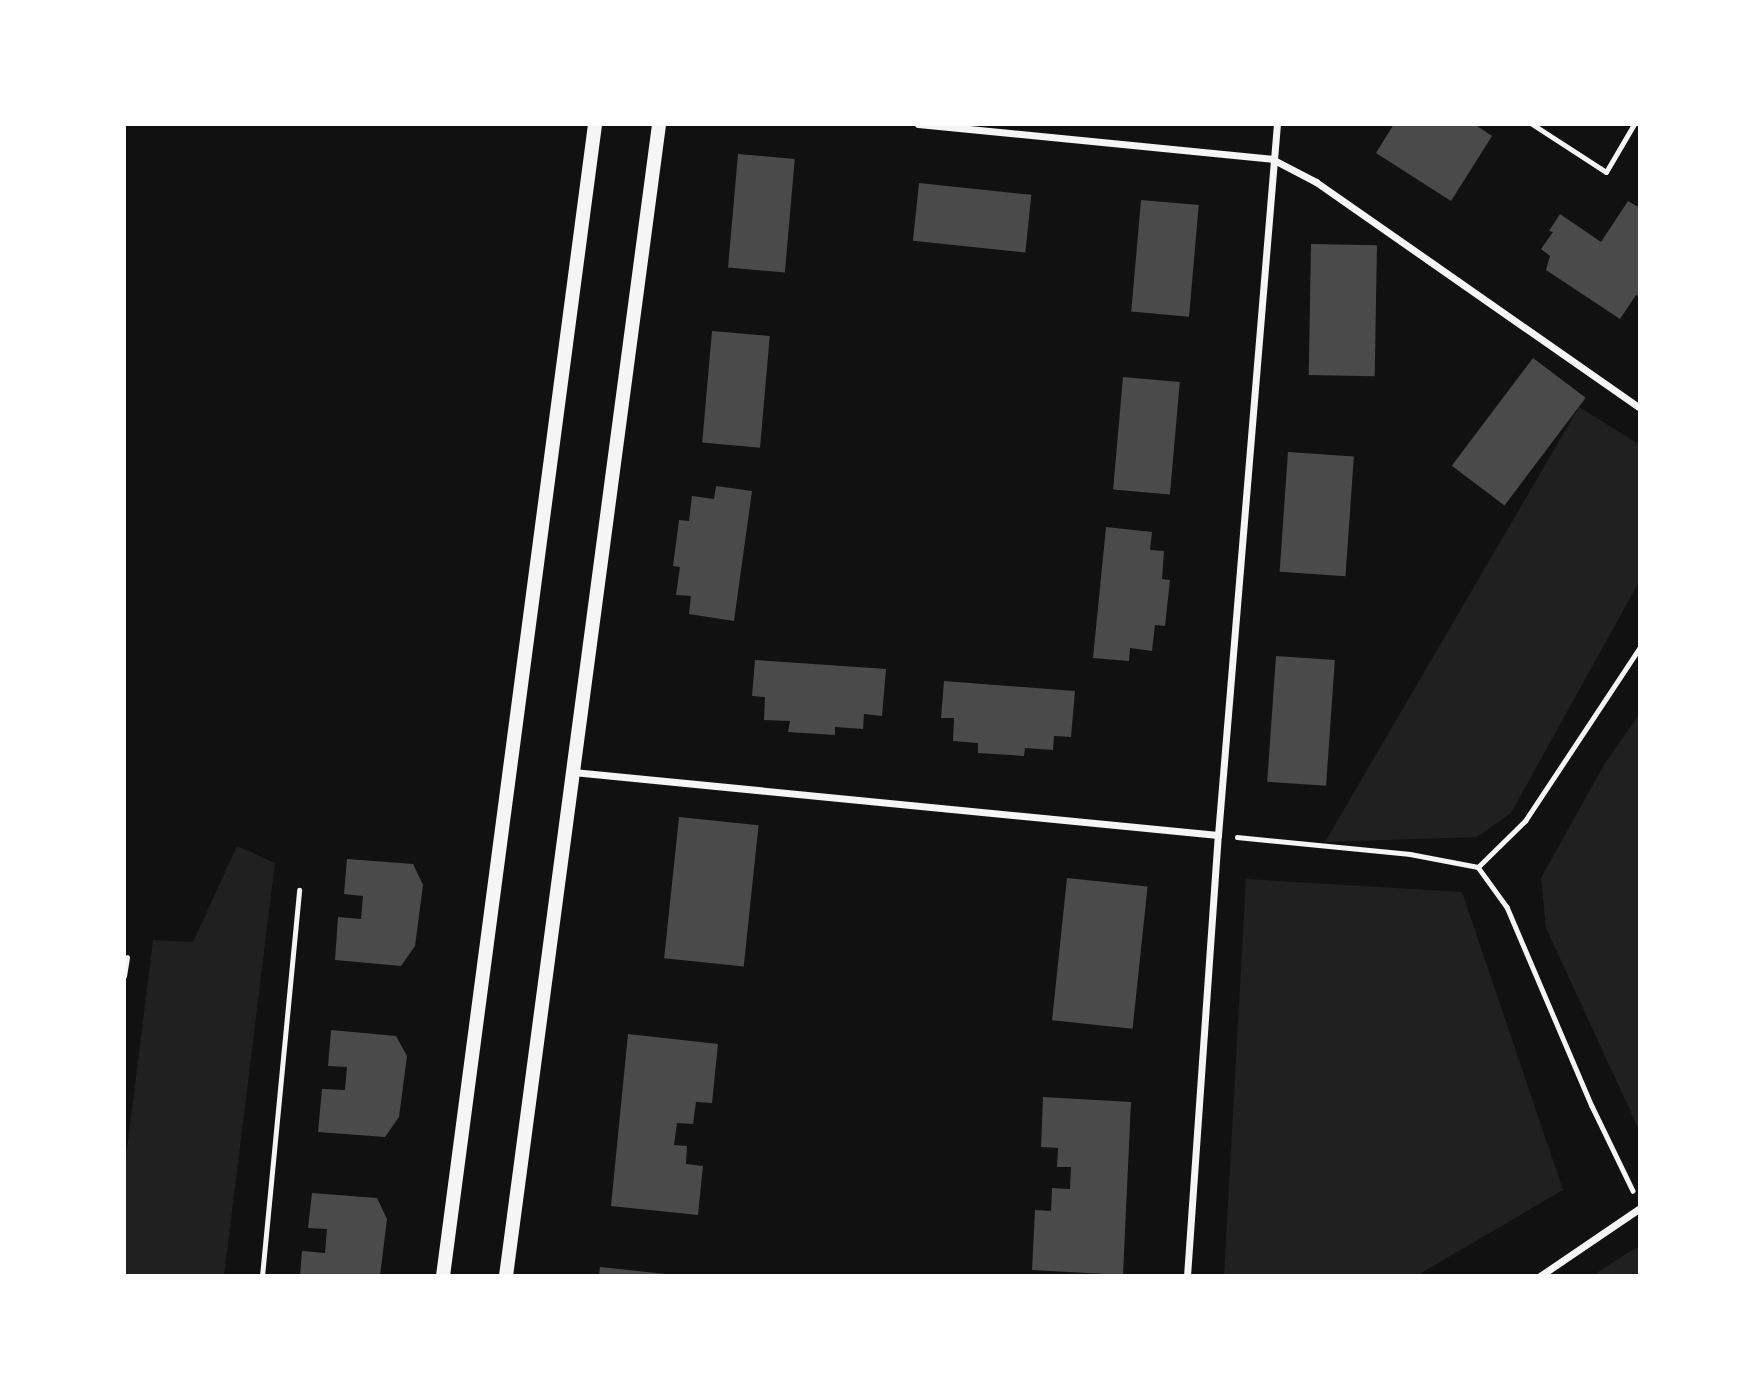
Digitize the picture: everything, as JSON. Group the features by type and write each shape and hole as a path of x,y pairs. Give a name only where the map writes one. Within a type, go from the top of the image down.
{"main road":[{"path":"443,1276 595,124"},
{"path":"506,1276 659,124"}],"street":[{"path":"918,124 1272,159 1316,182 1640,408"},
{"path":"1187,1276 1218,835 1277,124"},
{"path":"572,772 1218,835"},
{"path":"1540,1276 1640,1208"}],"lane":[{"path":"1532,124 1606,172 1634,124"},
{"path":"262,1276 299,890"},
{"path":"124,976 127,957"}],"path":[{"path":"1478,867 1525,821 1640,647"},
{"path":"1218,835 1410,854 1478,867 1507,907 1592,1106 1634,1192"}],"shaded area":[{"path":"1579,407 1640,445 1640,580 1511,813 1477,837 1325,842"},
{"path":"1640,713 1640,1132 1546,928 1541,878 1604,765"},
{"path":"237,846 275,863 224,1276 124,1276 124,1174 153,940 193,942"},
{"path":"1246,879 1462,892 1563,1190 1416,1276 1224,1276"},
{"path":"1640,1247 1640,1276 1592,1276 1629,1252"}],"building":[{"path":"1394,124 1474,124 1492,136 1451,201 1376,153"},
{"path":"738,154 795,159 785,273 728,268"},
{"path":"919,183 1031,195 1025,252 913,241"},
{"path":"1141,200 1199,205 1189,317 1131,312"},
{"path":"1628,201 1640,208 1640,297 1636,295 1620,319 1546,270 1550,256 1541,249 1553,232 1549,231 1560,214 1601,242"},
{"path":"1311,244 1377,245 1375,376 1309,375"},
{"path":"712,331 770,336 760,448 702,443"},
{"path":"1533,358 1586,398 1504,506 1452,466"},
{"path":"1123,377 1180,382 1170,495 1113,490"},
{"path":"1288,452 1354,457 1345,576 1280,572"},
{"path":"716,486 752,491 734,621 689,614 691,596 676,595 680,567 673,566 679,520 689,521 692,496 714,499"},
{"path":"1106,527 1152,532 1150,550 1164,551 1162,579 1170,580 1165,626 1155,625 1152,651 1130,648 1129,661 1093,658"},
{"path":"1276,656 1335,660 1326,786 1267,782"},
{"path":"755,660 886,669 882,716 864,714 863,729 835,727 835,735 788,732 790,721 764,720 765,697 752,696"},
{"path":"944,681 1075,691 1071,737 1054,736 1053,750 1025,748 1024,756 978,753 978,743 953,741 954,718 941,718"},
{"path":"679,817 759,825 744,967 664,958"},
{"path":"347,859 413,864 423,885 415,946 401,966 335,960 338,917 361,919 363,896 344,894"},
{"path":"1067,878 1148,886 1133,1029 1052,1020"},
{"path":"331,1030 396,1036 407,1056 399,1117 385,1137 318,1132 322,1089 345,1090 347,1067 328,1066"},
{"path":"628,1034 718,1044 712,1103 696,1102 693,1124 677,1123 674,1145 687,1146 686,1164 703,1166 698,1215 611,1206"},
{"path":"1043,1097 1131,1102 1123,1275 1032,1270 1035,1210 1051,1211 1052,1188 1070,1189 1071,1167 1057,1167 1058,1148 1041,1147"},
{"path":"312,1193 377,1198 387,1219 380,1276 300,1276 302,1251 325,1253 327,1229 308,1228"},
{"path":"600,1267 666,1274 666,1276 599,1276"}]}
